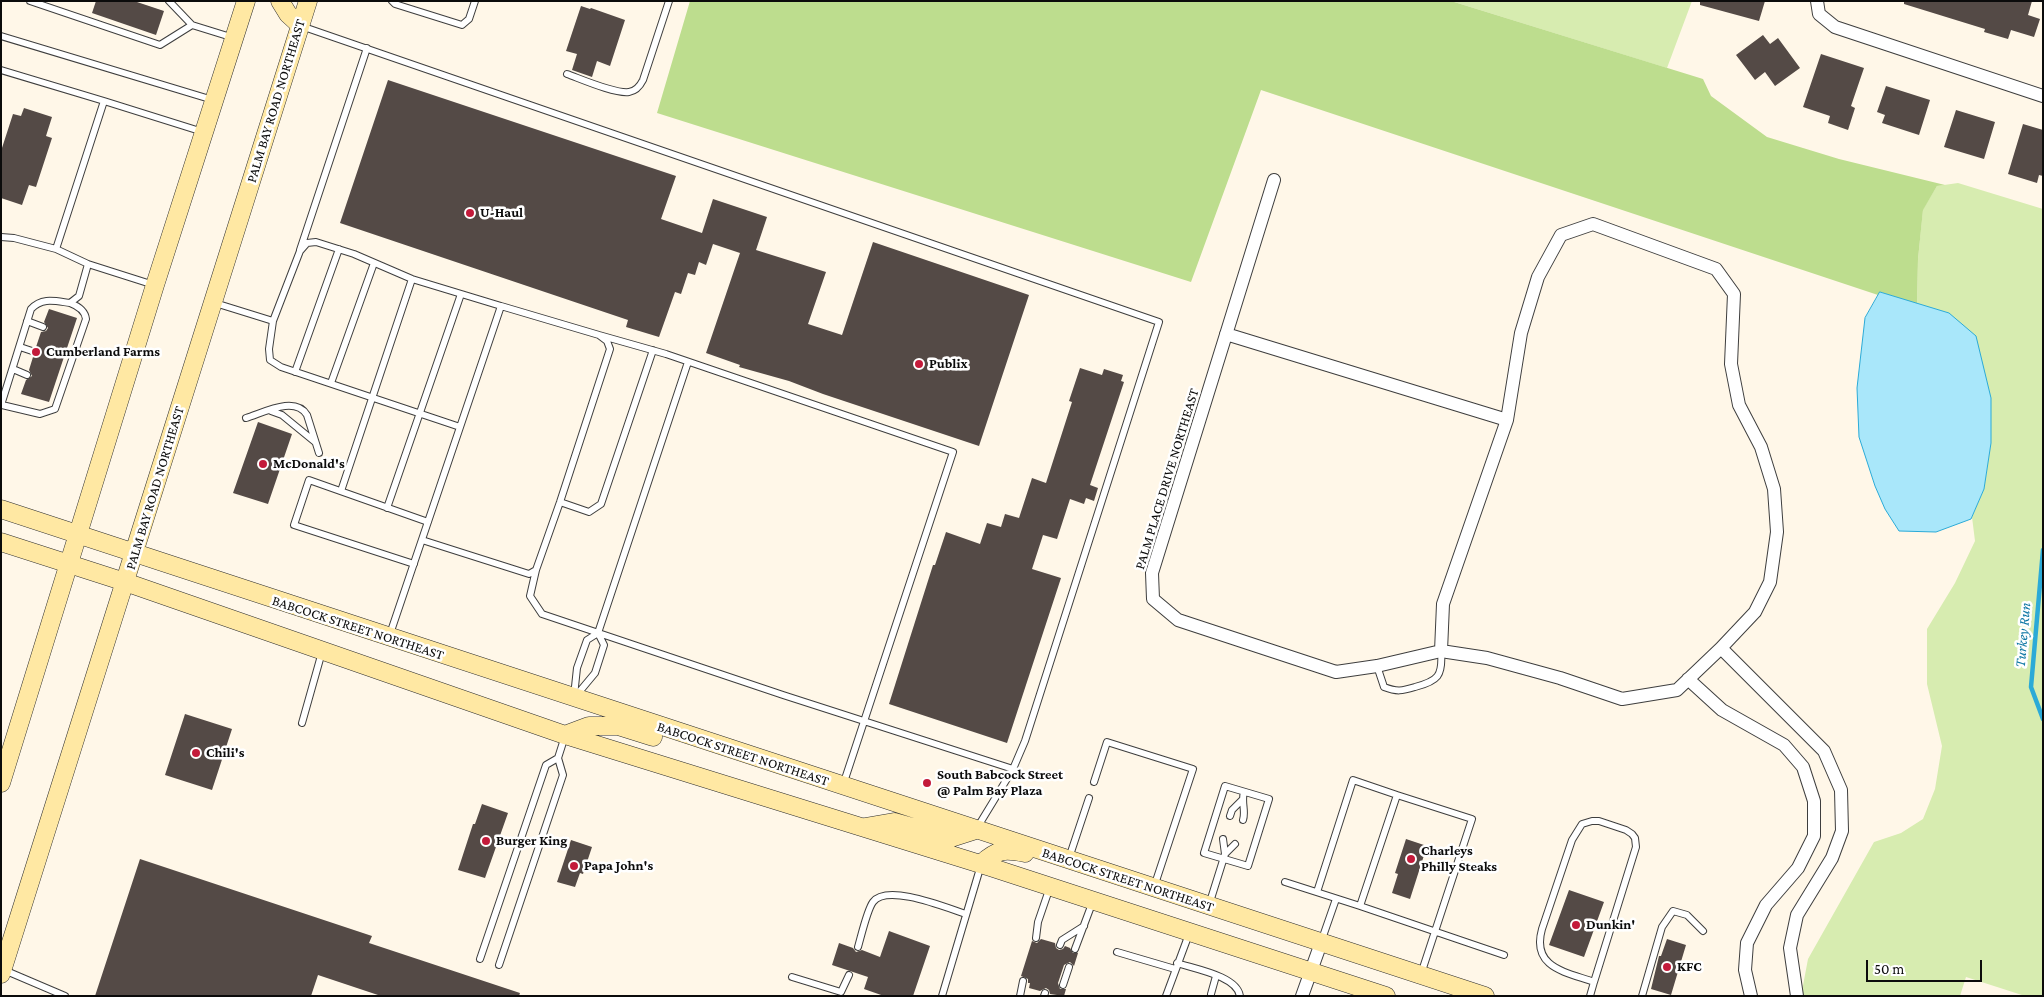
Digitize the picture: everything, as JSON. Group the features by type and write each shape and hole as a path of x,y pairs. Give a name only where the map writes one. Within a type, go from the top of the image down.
{"main road":[{"path":"1,783 155,285 246,1"},
{"path":"280,1 288,14 300,25"},
{"name":"PALM BAY ROAD NORTHEAST","path":"2,972 308,1"},
{"name":"BABCOCK STREET NORTHEAST","path":"1,509 78,536 1485,996"},
{"path":"1,542 125,582 565,735 1050,886 1380,995"},
{"path":"565,735 589,726 618,726 679,745 722,747"},
{"path":"862,827 894,822 951,838 976,830"},
{"path":"981,864 989,857 1007,849 1048,858 1065,859"}],"street":[{"path":"1817,1 1819,14 1835,27 2043,96"},
{"name":"PALM PLACE DRIVE NORTHEAST","path":"1274,180 1152,573 1153,599 1178,620 1336,672 1377,666 1441,651 1487,658 1560,678 1622,699 1677,690 1755,612 1770,582 1777,532 1774,490 1760,448 1739,405 1731,364 1734,294 1716,269 1593,224 1561,236 1538,277 1521,333 1508,420 1443,604 1441,651"},
{"path":"1226,334 1508,420"},
{"path":"1721,648 1824,751 1841,790 1842,831 1832,858 1797,915 1790,948 1797,996"},
{"path":"1688,679 1722,710 1784,745 1803,767 1814,802 1814,836 1798,868 1766,905 1748,943 1745,970 1751,996"},
{"path":"1302,996 1321,943"}],"lane":[{"path":"30,1 160,45 192,25"},
{"path":"170,1 192,25 234,38"},
{"path":"392,1 395,4 462,25 469,19 475,1"},
{"path":"567,74 619,91 629,92 638,88 643,80 669,1"},
{"path":"300,25 1159,322 1025,741 1013,769 976,830"},
{"path":"1,36 214,100"},
{"path":"367,48 300,251 273,320 269,348 270,360 280,367 460,427"},
{"path":"1,70 204,133"},
{"path":"56,249 104,101"},
{"path":"1,237 14,238 56,249 88,264 155,285"},
{"path":"300,251 307,243 316,242 339,249 412,279 653,350 953,452 843,786"},
{"path":"296,372 339,249"},
{"path":"331,384 374,263"},
{"path":"70,303 79,296 88,264"},
{"path":"341,492 412,279"},
{"path":"387,508 418,413 461,294"},
{"path":"45,300 70,303 78,306 85,313 86,319 55,409 40,414 2,405 31,309 38,302 45,300"},
{"path":"213,302 273,320"},
{"path":"389,638 501,306"},
{"path":"27,322 42,327"},
{"path":"599,335 607,341 610,349 536,570 530,596 542,614 864,722 1013,769"},
{"path":"71,336 80,338"},
{"path":"20,347 35,352"},
{"path":"560,502 589,512 601,504 653,350"},
{"path":"63,361 71,363"},
{"path":"574,698 578,668 587,640 598,633 688,362"},
{"path":"13,369 27,374"},
{"path":"56,383 63,385"},
{"path":"246,418 269,410 288,406 298,407 305,411 319,453"},
{"path":"269,410 282,415 316,443"},
{"path":"414,564 294,525 310,480 428,522"},
{"path":"422,540 529,574 536,570"},
{"path":"574,698 595,673 604,645 598,633"},
{"path":"302,723 322,651"},
{"path":"1377,666 1384,687 1397,692 1431,683 1438,676 1442,662 1441,651"},
{"path":"499,965 563,775 558,758 565,735"},
{"path":"1094,782 1107,742 1193,768 1154,888"},
{"path":"480,959 546,765 558,758"},
{"path":"1317,892 1353,780 1472,819 1420,975"},
{"path":"1224,786 1269,799 1248,866 1224,857 1204,853 1224,786"},
{"path":"1243,820 1245,814 1242,800 1244,792"},
{"path":"1360,906 1396,794"},
{"path":"1065,859 1089,798"},
{"path":"1230,816 1232,810 1242,800"},
{"path":"1590,996 1636,847 1635,838 1632,834 1626,830 1599,821 1582,824 1572,840 1539,942 1542,956 1550,964 1594,982"},
{"path":"1209,906 1224,857 1223,840"},
{"path":"1224,857 1234,844"},
{"path":"942,996 981,864"},
{"path":"1285,882 1504,955"},
{"path":"1036,938 1038,922 1050,886"},
{"path":"858,947 873,902 883,895 905,895 966,914"},
{"path":"1321,943 1336,899"},
{"path":"1075,949 1093,900"},
{"path":"1642,996 1662,927 1673,911 1687,915 1703,931"},
{"path":"1060,945 1062,940 1084,926"},
{"path":"1166,996 1190,932"},
{"path":"1117,952 1227,979 1238,987 1240,996"},
{"path":"1063,985 1069,967"},
{"path":"2,972 65,996"},
{"path":"792,977 841,992 849,975"},
{"path":"1211,994 1216,976"},
{"path":"1020,996 1023,981"}],"green space":[{"path":"690,1 1451,1 1703,79 1711,96 1767,137 1839,159 1945,185 1937,186 1923,210 1918,259 1917,304 1880,292 1878,295 1261,90 1191,282 657,113"},
{"path":"1451,1 1692,1 1667,68"},
{"path":"1958,183 2043,209 2043,996 2025,996 1966,977 1960,996 1801,996 1808,959 1874,842 1901,833 1923,819 1935,789 1942,746 1927,684 1927,629 1955,583 1975,541 1972,517 1984,489 1991,443 1991,398 1983,369 1949,313 1917,304 1918,259 1923,209 1937,186"}],"water":[{"path":"1880,292 1949,313 1976,336 1991,398 1991,443 1984,489 1971,519 1936,532 1899,531 1885,509 1875,486 1859,437 1857,388 1865,318"}],"building":[{"path":"96,1 134,1 164,11 156,35 92,13"},
{"path":"1700,1 1765,1 1759,21 1700,5"},
{"path":"1904,1 2032,1 2028,15 2040,19 2034,37 2011,30 2008,39 1984,32 1985,29 1904,4"},
{"path":"581,6 625,20 610,66 597,61 592,77 572,70 577,54 566,51"},
{"path":"1763,35 1770,44 1778,38 1800,68 1775,86 1765,72 1755,80 1736,55"},
{"path":"1821,54 1864,68 1851,106 1855,108 1848,130 1828,123 1830,116 1803,107"},
{"path":"388,80 676,176 661,219 702,233 713,199 767,217 756,250 826,272 808,324 842,335 873,242 1029,295 979,446 789,381 739,367 740,365 706,353 740,253 713,244 706,265 699,262 695,275 688,273 681,294 675,292 659,337 626,327 628,320 340,223"},
{"path":"1886,86 1930,100 1919,135 1882,123 1885,115 1877,112"},
{"path":"24,108 52,117 46,136 52,138 36,187 29,185 22,205 1,198 1,151 13,114 21,116"},
{"path":"1956,110 1995,122 1984,159 1944,147"},
{"path":"2023,124 2043,130 2043,176 2039,175 2037,183 2008,174"},
{"path":"49,309 77,318 49,402 21,394 26,380 32,376 29,370 33,357 38,356 40,353 36,347 41,332 46,331 48,328 44,322"},
{"path":"1080,368 1102,375 1104,369 1123,375 1121,381 1124,382 1090,485 1098,488 1094,501 1086,498 1084,504 1070,499 1057,539 1043,535 1032,569 1061,578 1007,743 889,704 933,565 935,565 946,532 980,544 987,523 1001,527 1005,514 1019,518 1032,478 1046,483 1072,402 1069,401"},
{"name":"McDonald's","path":"258,422 292,434 268,504 233,493"},
{"path":"185,714 232,729 212,790 165,775"},
{"path":"482,804 508,813 485,878 458,870 473,824 475,824"},
{"name":"Charleys Philly Steaks","path":"1406,839 1427,846 1410,899 1392,893 1398,874 1395,873"},
{"path":"571,840 592,847 583,874 580,873 575,887 557,882"},
{"path":"140,859 372,936 369,943 520,993 519,996 381,996 318,975 311,996 95,996"},
{"name":"Dunkin'","path":"1569,890 1604,902 1584,957 1549,945"},
{"path":"889,931 930,946 913,996 884,996 864,989 868,977 832,965 839,943 853,948 856,952 862,950 880,957"},
{"path":"1041,939 1055,943 1056,948 1059,950 1065,946 1070,948 1073,953 1078,953 1074,966 1070,962 1064,965 1058,983 1060,989 1066,989 1064,996 1050,994 1046,988 1040,991 1029,988 1030,983 1028,983 1028,979 1021,976 1032,941 1037,943"},
{"name":"KFC","path":"1667,939 1686,945 1671,995 1651,989 1659,956 1661,956"}],"waterway":[{"name":"Turkey Run","path":"2043,550 2031,687 2043,719"}],"place":[{"name":"U-Haul","path":"470,213"},
{"name":"Cumberland Farms","path":"36,352"},
{"name":"Publix","path":"919,364"},
{"name":"McDonald's","path":"263,464"},
{"name":"Chili's","path":"196,753"},
{"name":"South Babcock Street @ Palm Bay Plaza","path":"927,783"},
{"name":"Burger King","path":"486,841"},
{"name":"Charleys Philly Steaks","path":"1411,859"},
{"name":"Papa John's","path":"574,866"},
{"name":"Dunkin'","path":"1576,925"},
{"name":"KFC","path":"1667,967"}]}
